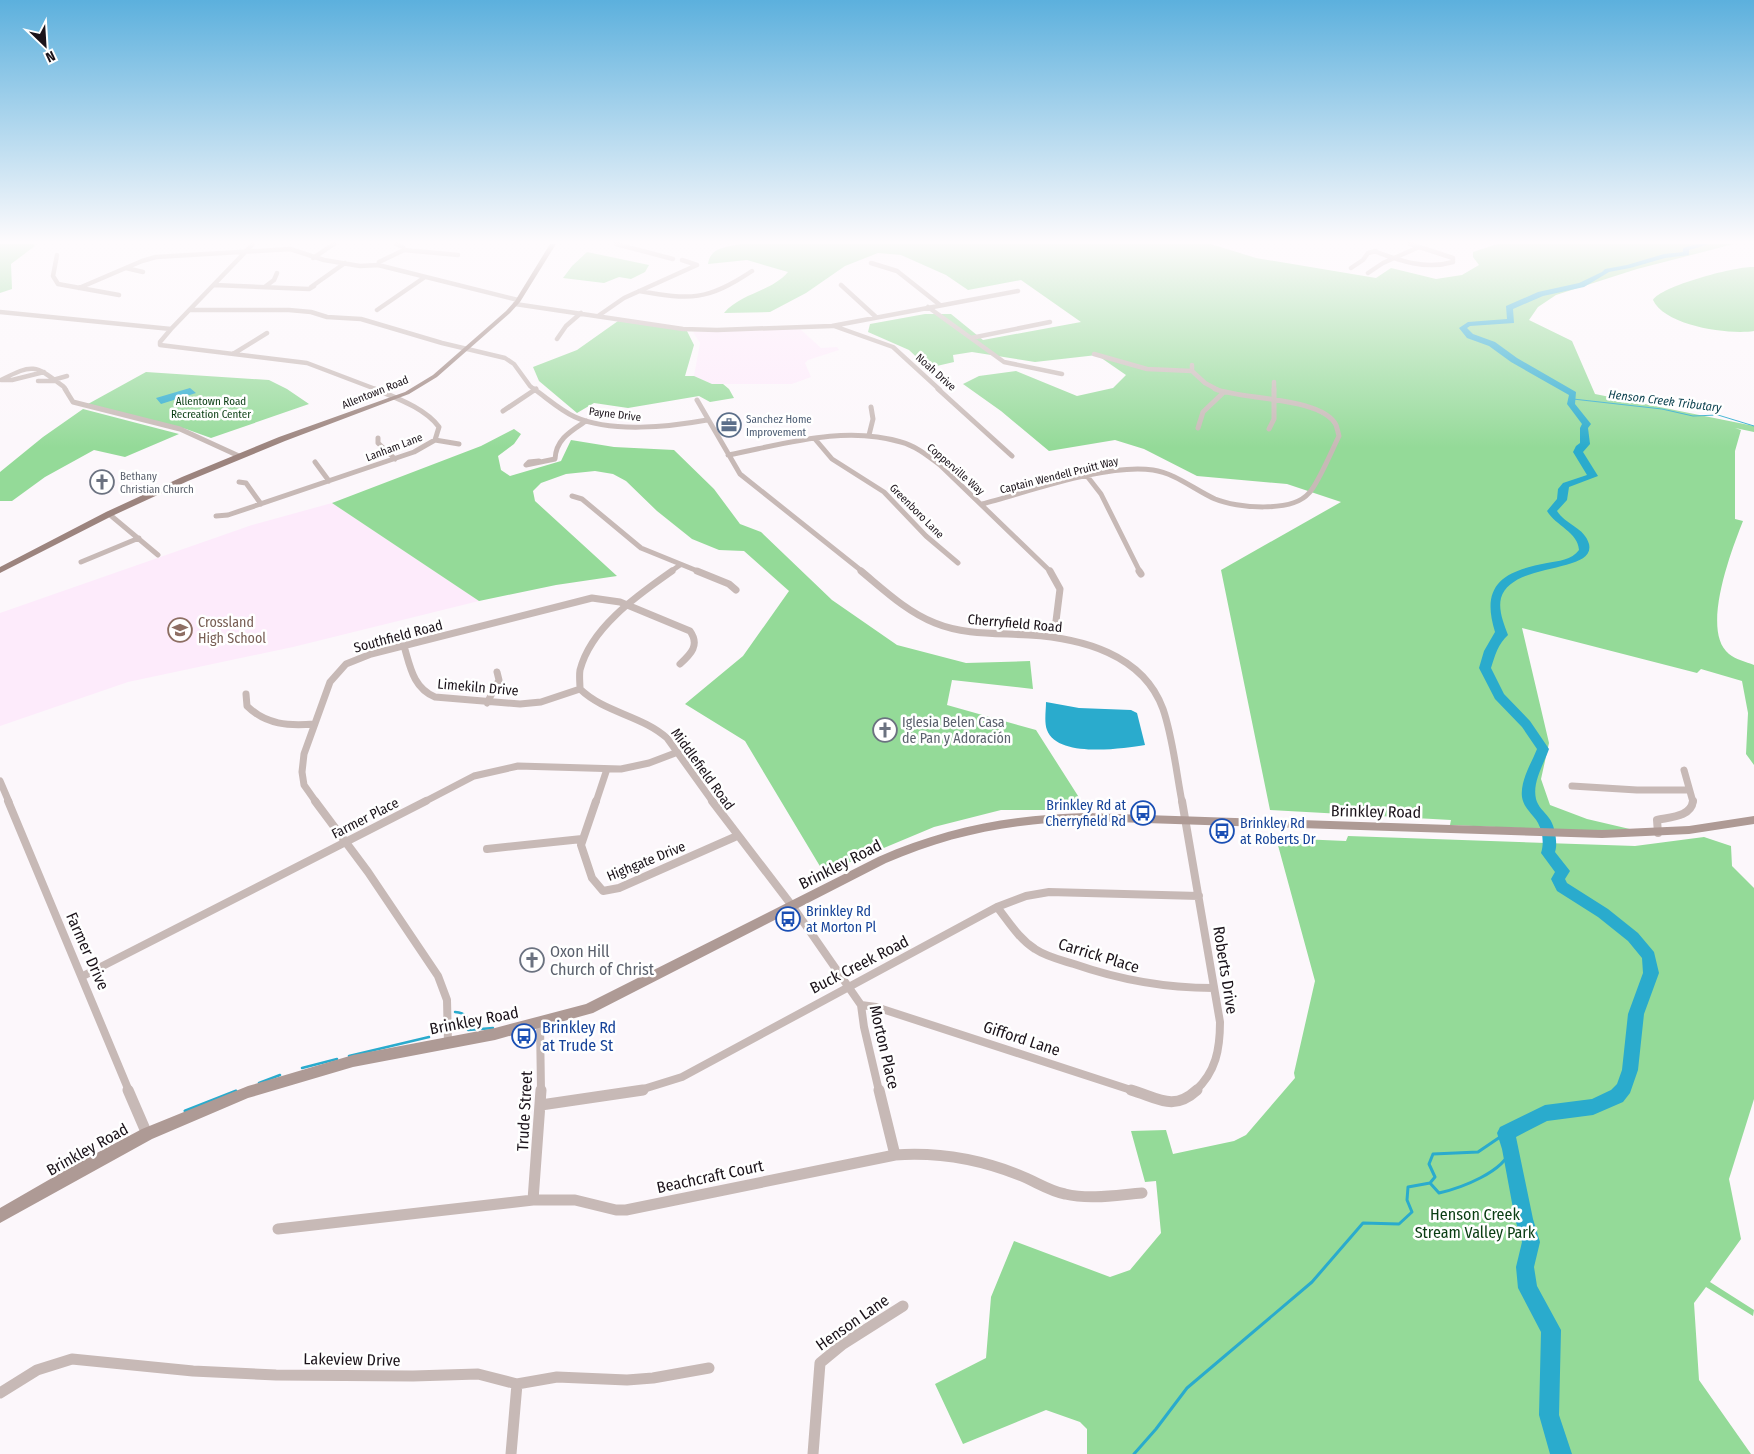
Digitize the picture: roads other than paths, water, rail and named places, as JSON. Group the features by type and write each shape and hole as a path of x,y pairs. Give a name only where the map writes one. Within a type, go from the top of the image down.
{"main road":[{"name":"Allentown Road","path":"0,570 109,514 238,456 397,398 430,379 509,312"},
{"name":"Brinkley Road","path":"0,1216 147,1134 209,1107 287,1080 353,1061 495,1034 589,1009 902,850 930,839 983,825 1057,817 1563,833 1658,833 1715,828 1754,820"}],"street":[{"path":"0,312 171,329"},
{"name":"Lanham Lane","path":"188,312 171,329 160,342 160,345 309,364 397,398 423,411 438,423 439,432 435,440 422,449 228,515 216,516"},
{"name":"Payne Drive","path":"311,312 332,318 356,318 467,349 494,354 509,360 517,366 528,385 573,416 586,420 621,426 654,428 707,420"},
{"path":"574,312 703,330 832,326 903,312"},
{"path":"598,316 604,312"},
{"path":"870,312 876,317"},
{"path":"935,312 1004,362 1062,374"},
{"path":"557,339 566,326 581,313"},
{"path":"971,338 1050,322"},
{"name":"Noah Drive","path":"832,326 893,347 1012,456"},
{"path":"233,354 267,333"},
{"name":"Captain Wendell Pruitt Way","path":"982,504 1120,469 1153,470 1178,479 1215,499 1230,504 1266,507 1292,504 1308,494 1313,487 1339,436 1339,431 1333,421 1317,410 1293,402 1224,392 1204,383 1192,368 1147,369 1094,354"},
{"path":"44,372 30,373 12,381 1,380 14,373 37,368 44,372 68,391 69,398 73,402 180,429 238,456"},
{"path":"38,381 45,382 67,376"},
{"path":"1269,429 1274,419 1274,382"},
{"path":"503,411 536,390"},
{"path":"1198,428 1201,412 1224,392"},
{"name":"Cherryfield Road","path":"697,400 740,474 921,618 944,627 970,633 1054,637 1084,644 1112,655 1135,669 1152,688 1163,709 1186,821"},
{"path":"869,435 874,419 871,407"},
{"path":"520,462 529,462 526,464 532,465 539,461 555,459 557,447 562,438 586,420"},
{"name":"Copperville Way","path":"728,455 837,434 869,435 902,442 921,451 940,465 982,504 1055,577 1060,589 1060,603 1054,637"},
{"path":"378,438 380,445 395,459"},
{"name":"Greenboro Lane","path":"815,439 832,459 884,492 926,536 958,563"},
{"path":"435,440 459,444"},
{"path":"314,462 329,481"},
{"path":"1087,476 1100,494 1141,574"},
{"path":"239,482 246,483 261,504"},
{"path":"572,496 582,499 641,548 729,584 736,590"},
{"path":"109,514 158,555"},
{"path":"81,562 138,538"},
{"path":"580,689 579,670 584,658 608,624 628,605 680,565"},
{"name":"Southfield Road","path":"448,1043 448,1009 444,988 346,842 304,785 302,763 330,682 343,666 362,657 585,599 607,599 628,605 683,627 692,633 696,640 695,648 689,657 680,664"},
{"name":"Limekiln Drive","path":"404,646 418,686 423,693 435,697 514,705 535,703 580,689"},
{"path":"487,702 499,680 497,672"},
{"name":"Middlefield Road","path":"580,689 595,701 652,725 667,738 737,836 792,906"},
{"path":"246,694 247,706 263,718 280,724 314,724"},
{"name":"Farmer Place","path":"83,976 444,790 485,773 518,766 621,769 649,763 678,752"},
{"name":"Highgate Drive","path":"607,770 582,839 581,850 592,878 601,889 606,891 639,880 737,836"},
{"path":"1658,833 1656,826 1658,820 1684,814 1692,808 1693,802 1684,770"},
{"name":"Farmer Drive","path":"0,781 83,976 147,1134"},
{"path":"1572,786 1637,790 1689,790"},
{"name":"Roberts Drive","path":"1172,1103 1184,1099 1208,1078 1215,1065 1219,1050 1220,1022 1186,821"},
{"path":"487,849 582,839"},
{"name":"Buck Creek Road","path":"541,1105 631,1092 671,1082 701,1069 783,1021 997,907 1026,896 1070,891 1199,896"},
{"name":"Morton Place","path":"792,906 850,986 861,1005 864,1027 895,1155"},
{"name":"Carrick Place","path":"997,907 1025,941 1043,954 1134,983 1178,988 1213,988"},
{"name":"Gifford Lane","path":"861,1005 876,1007 978,1039 1172,1103"},
{"name":"Trude Street","path":"533,1200 541,1105 540,1023"},
{"name":"Beachcraft Court","path":"278,1229 533,1200 575,1200 616,1210 626,1210 895,1155 933,1154 969,1159 1010,1170 1039,1182 1054,1191 1069,1195 1142,1193"},
{"name":"Henson Lane","path":"812,1454 820,1363 843,1344 903,1306"},
{"name":"Lakeview Drive","path":"0,1393 38,1370 65,1361 81,1359 193,1371 276,1375 413,1376 478,1374 516,1384 557,1377 644,1379 683,1374 709,1368"},
{"path":"511,1454 516,1384"}],"water":[{"path":"190,388 196,393 161,404 156,398"},
{"path":"1046,702 1079,708 1131,710 1137,713 1145,745 1091,750 1063,745 1053,739 1047,730 1045,720"}],"waterway":[{"path":"1510,312 1511,321 1468,324 1463,328 1470,336 1492,344 1514,360 1573,394 1571,404 1587,424 1584,428 1585,444 1579,448 1578,452 1588,471 1593,476 1566,485 1563,489 1562,500 1552,511 1560,521 1581,538 1584,550 1580,557 1513,576 1502,585 1496,597 1495,607 1502,635 1499,635 1490,651 1485,668 1499,696 1526,724 1543,749 1529,785 1529,798 1533,809 1545,822 1551,843 1548,853 1563,871 1558,879 1562,887 1603,913 1633,937 1649,956 1651,973 1636,1014 1630,1070 1624,1088 1617,1096 1593,1107 1545,1113 1506,1133 1511,1149 1524,1219 1531,1242 1525,1267 1528,1288 1551,1330 1549,1415 1561,1454"},
{"name":"Henson Creek Tributary","path":"1573,399 1662,409 1693,416 1718,415 1754,426"},
{"path":"455,1012 466,1017 471,1029"},
{"path":"468,1030 493,1028"},
{"path":"349,1056 429,1037"},
{"path":"302,1068 337,1059"},
{"path":"259,1083 280,1075"},
{"path":"185,1111 236,1091"},
{"path":"1430,1183 1435,1177 1429,1164 1433,1154 1478,1152 1506,1133"},
{"path":"1430,1183 1439,1193 1470,1183 1500,1165 1511,1149"},
{"path":"1134,1454 1156,1429 1187,1388 1312,1282 1363,1223 1399,1224 1412,1212 1407,1200 1408,1187 1430,1183"}],"place":[{"name":"Sanchez Home Improvement","path":"729,425"},
{"name":"Bethany Christian Church","path":"102,482"},
{"name":"Crossland High School","path":"180,630"},
{"name":"Iglesia Belen Casa de Pan y Adoración","path":"885,730"},
{"name":"Brinkley Rd at Cherryfield Rd","path":"1143,813"},
{"name":"Brinkley Rd at Roberts Dr","path":"1222,831"},
{"name":"Brinkley Rd at Morton Pl","path":"788,919"},
{"name":"Oxon Hill Church of Christ","path":"532,960"},
{"name":"Brinkley Rd at Trude St","path":"524,1036"}],"park label":[{"name":"Allentown Road Recreation Center","path":"211,407"},
{"name":"Henson Creek Stream Valley Park","path":"1475,1223"}]}
